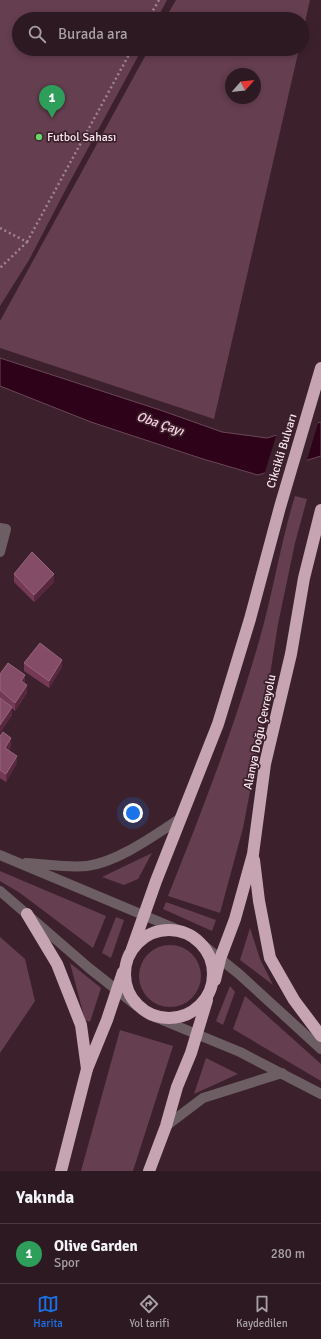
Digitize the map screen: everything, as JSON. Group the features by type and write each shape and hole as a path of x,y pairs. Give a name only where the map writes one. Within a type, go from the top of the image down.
{"highway":[{"name":"Cikcikli Bulvarı","path":"181,818 218,724 250,618 280,507 321,368"},
{"name":"Alanya Doğu Çevreyolu","path":"215,980 220,959 235,919 253,854 265,764 291,654 304,578 321,510"},
{"path":"61,1171 88,1069 108,1020 126,963 181,818"},
{"path":"253,854 259,901 270,958 294,1000 321,1036"},
{"path":"28,914 57,964 76,1011 81,1024 88,1069"},
{"path":"126,963 125,978 129,993 137,1006 150,1015 163,1019 184,1016 202,1005 215,980 212,965 207,952 198,941 186,933 172,930 156,931 143,938 132,949"},
{"path":"149,1171 166,1126 177,1086 191,1053 209,993"}],"street":[{"path":"0,528 6,529 0,552"},
{"path":"18,862 87,866 109,860 144,842 181,818"},
{"path":"0,855 186,933"},
{"path":"0,890 89,968 137,1006"},
{"path":"198,941 239,974 321,1049"},
{"path":"150,1015 240,1052 321,1094"},
{"path":"166,1126 203,1098 282,1073"}],"path":[{"path":"152,12 159,0"},
{"path":"0,268 27,242 128,56"},
{"path":"0,228 27,242"}],"shaded area":[{"name":"Futbol Sahası","path":"0,0 167,0 161,12 12,12 12,56 138,56 29,260 0,306"},
{"path":"176,0 310,0 307,12 169,12"},
{"path":"145,56 297,56 214,419 0,348 0,321"},
{"path":"295,496 307,499 295,543 278,624 259,745 243,828 220,913 168,896 208,795 244,692 264,623"},
{"path":"152,853 138,879 124,885 102,877"},
{"path":"0,871 106,916 93,948 20,893 0,881"},
{"path":"166,902 216,920 212,931 163,909"},
{"path":"116,917 124,920 111,958 102,953"},
{"path":"250,928 260,959 273,985 240,960"},
{"path":"0,937 25,959 35,1001 0,1053"},
{"path":"170,945 182,947 192,954 199,964 201,976 199,988 192,998 182,1005 170,1007 158,1005 148,998 141,988 139,976 141,964 148,954 158,947"},
{"path":"70,963 101,988 90,1022 85,1020"},
{"path":"230,986 235,992 223,1025 216,1021"},
{"path":"245,996 321,1064 321,1081 233,1029"},
{"path":"120,1030 173,1046 133,1171 81,1171"},
{"path":"206,1058 238,1074 194,1094"}],"water":[{"name":"Oba Çayı","path":"0,358 160,410 222,432 267,438 321,422 321,456 258,475 203,459 91,422 0,386"}],"pier":[{"path":"319,420 306,463 264,475 277,433"}],"building":[{"path":"32,552 54,574 34,595 14,574"},
{"path":"40,643 62,660 49,681 24,663"},
{"path":"8,663 25,675 21,681 27,685 15,703 0,690 0,674"},
{"path":"0,698 12,707 0,725"},
{"path":"3,732 11,738 5,748 17,756 6,774 0,770 0,736"}],"place":[{"name":"Olive Garden","path":"52,118"},
{"name":"Futbol Sahası","path":"39,137"}]}
